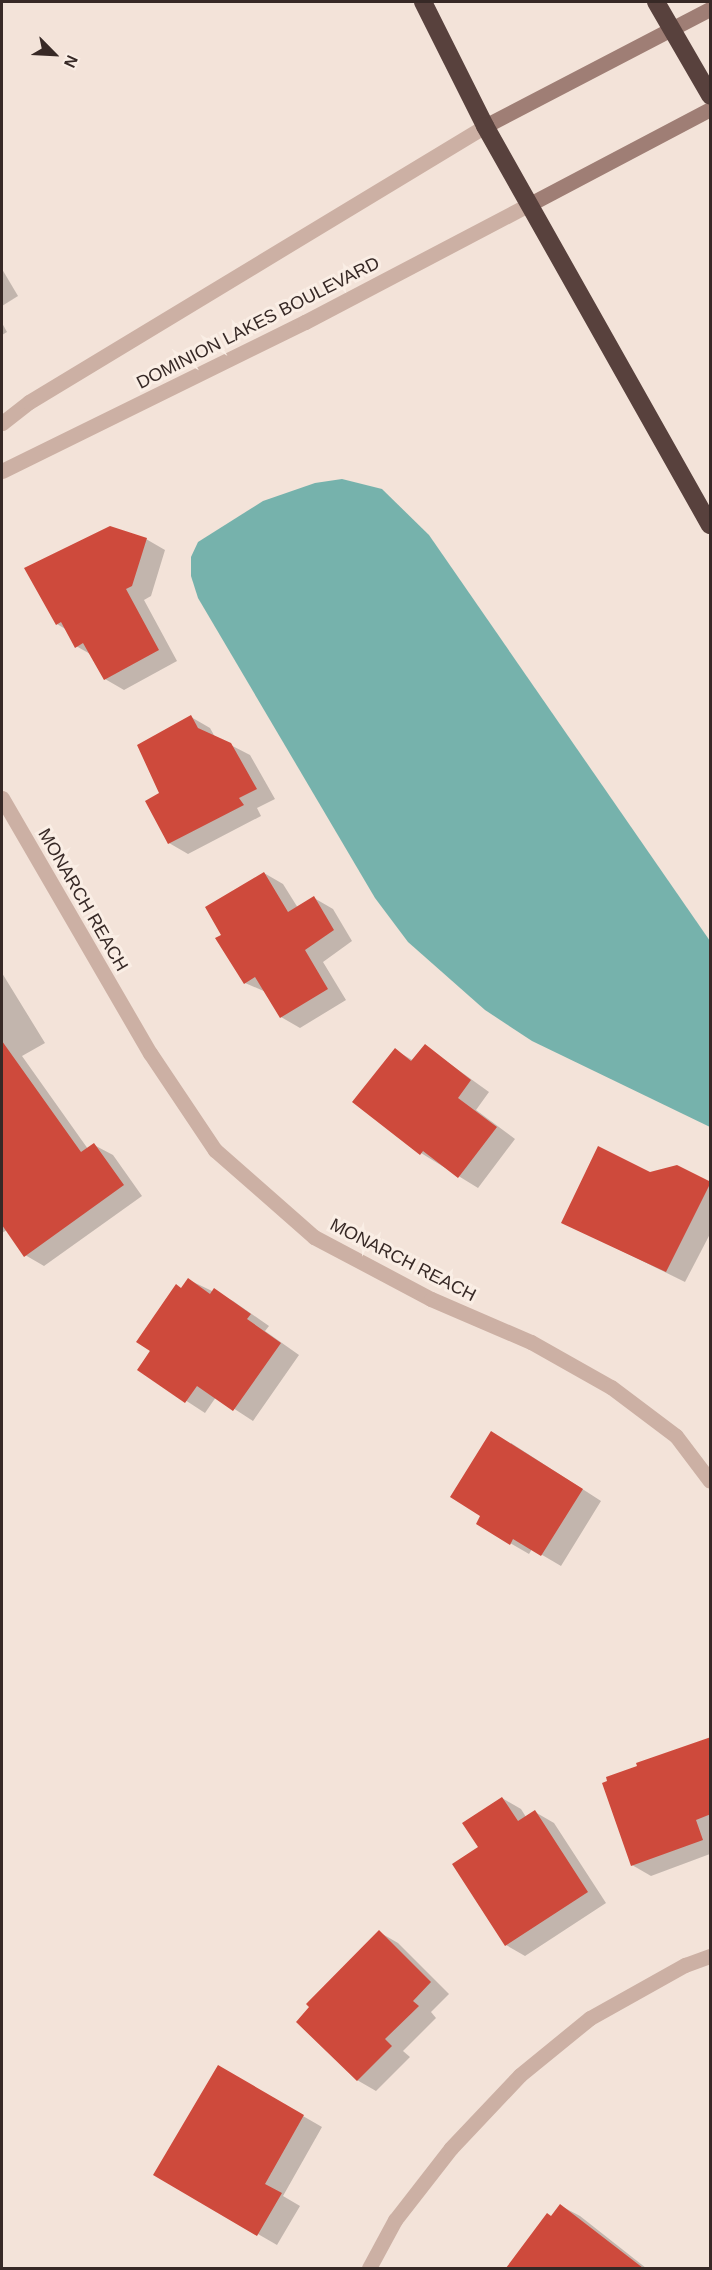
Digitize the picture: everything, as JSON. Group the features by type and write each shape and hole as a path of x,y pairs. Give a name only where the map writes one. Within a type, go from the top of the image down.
{"highway":[{"path":"423,2 485,126 711,525"},
{"path":"656,2 711,95"}],"main road":[{"path":"485,126 711,9"},
{"path":"530,204 711,109"}],"street":[{"path":"2,423 29,402 485,126"},
{"name":"DOMINION LAKES BOULEVARD","path":"2,471 273,338 530,204"},
{"name":"MONARCH REACH","path":"2,798 150,1053 215,1150 314,1238 431,1299 531,1342 611,1387 676,1436 711,1481"},
{"path":"369,2268 395,2220 451,2148 520,2075 590,2018 685,1965 711,1956"}],"water":[{"path":"342,479 382,489 429,535 710,941 710,1127 532,1041 485,1010 408,942 375,898 198,598 191,576 191,557 198,542 263,501 315,483"}],"building":[{"path":"110,526 147,538 132,586 126,589 159,650 104,680 83,643 75,648 61,622 56,625 24,568"},
{"path":"191,715 198,728 231,743 257,789 239,798 244,805 168,844 145,801 159,793 137,745"},
{"path":"264,872 288,912 314,896 334,930 305,950 328,989 280,1018 255,977 244,984 215,938 221,935 205,907"},
{"path":"2,1041 81,1152 94,1143 124,1185 24,1257 2,1225"},
{"path":"425,1044 471,1080 458,1098 497,1127 458,1178 423,1151 420,1155 352,1102 395,1048 411,1061"},
{"path":"598,1146 650,1172 677,1165 711,1182 666,1272 561,1223"},
{"path":"188,1278 210,1294 214,1288 251,1314 247,1319 281,1343 233,1411 197,1386 185,1403 137,1370 150,1351 136,1342 176,1284 181,1288"},
{"path":"491,1431 583,1489 541,1556 513,1539 510,1545 476,1524 480,1516 450,1497"},
{"path":"711,1737 711,1814 696,1820 703,1840 631,1866 602,1783 607,1781 606,1777 637,1766 636,1763"},
{"path":"502,1797 518,1821 535,1810 588,1892 505,1946 452,1864 478,1847 462,1823"},
{"path":"379,1930 431,1982 413,2001 419,2006 385,2039 392,2046 357,2081 296,2022 309,2007 306,2004"},
{"path":"218,2065 304,2115 265,2184 282,2193 257,2236 153,2175"},
{"path":"560,2204 643,2268 506,2268 547,2213 551,2216"}]}
